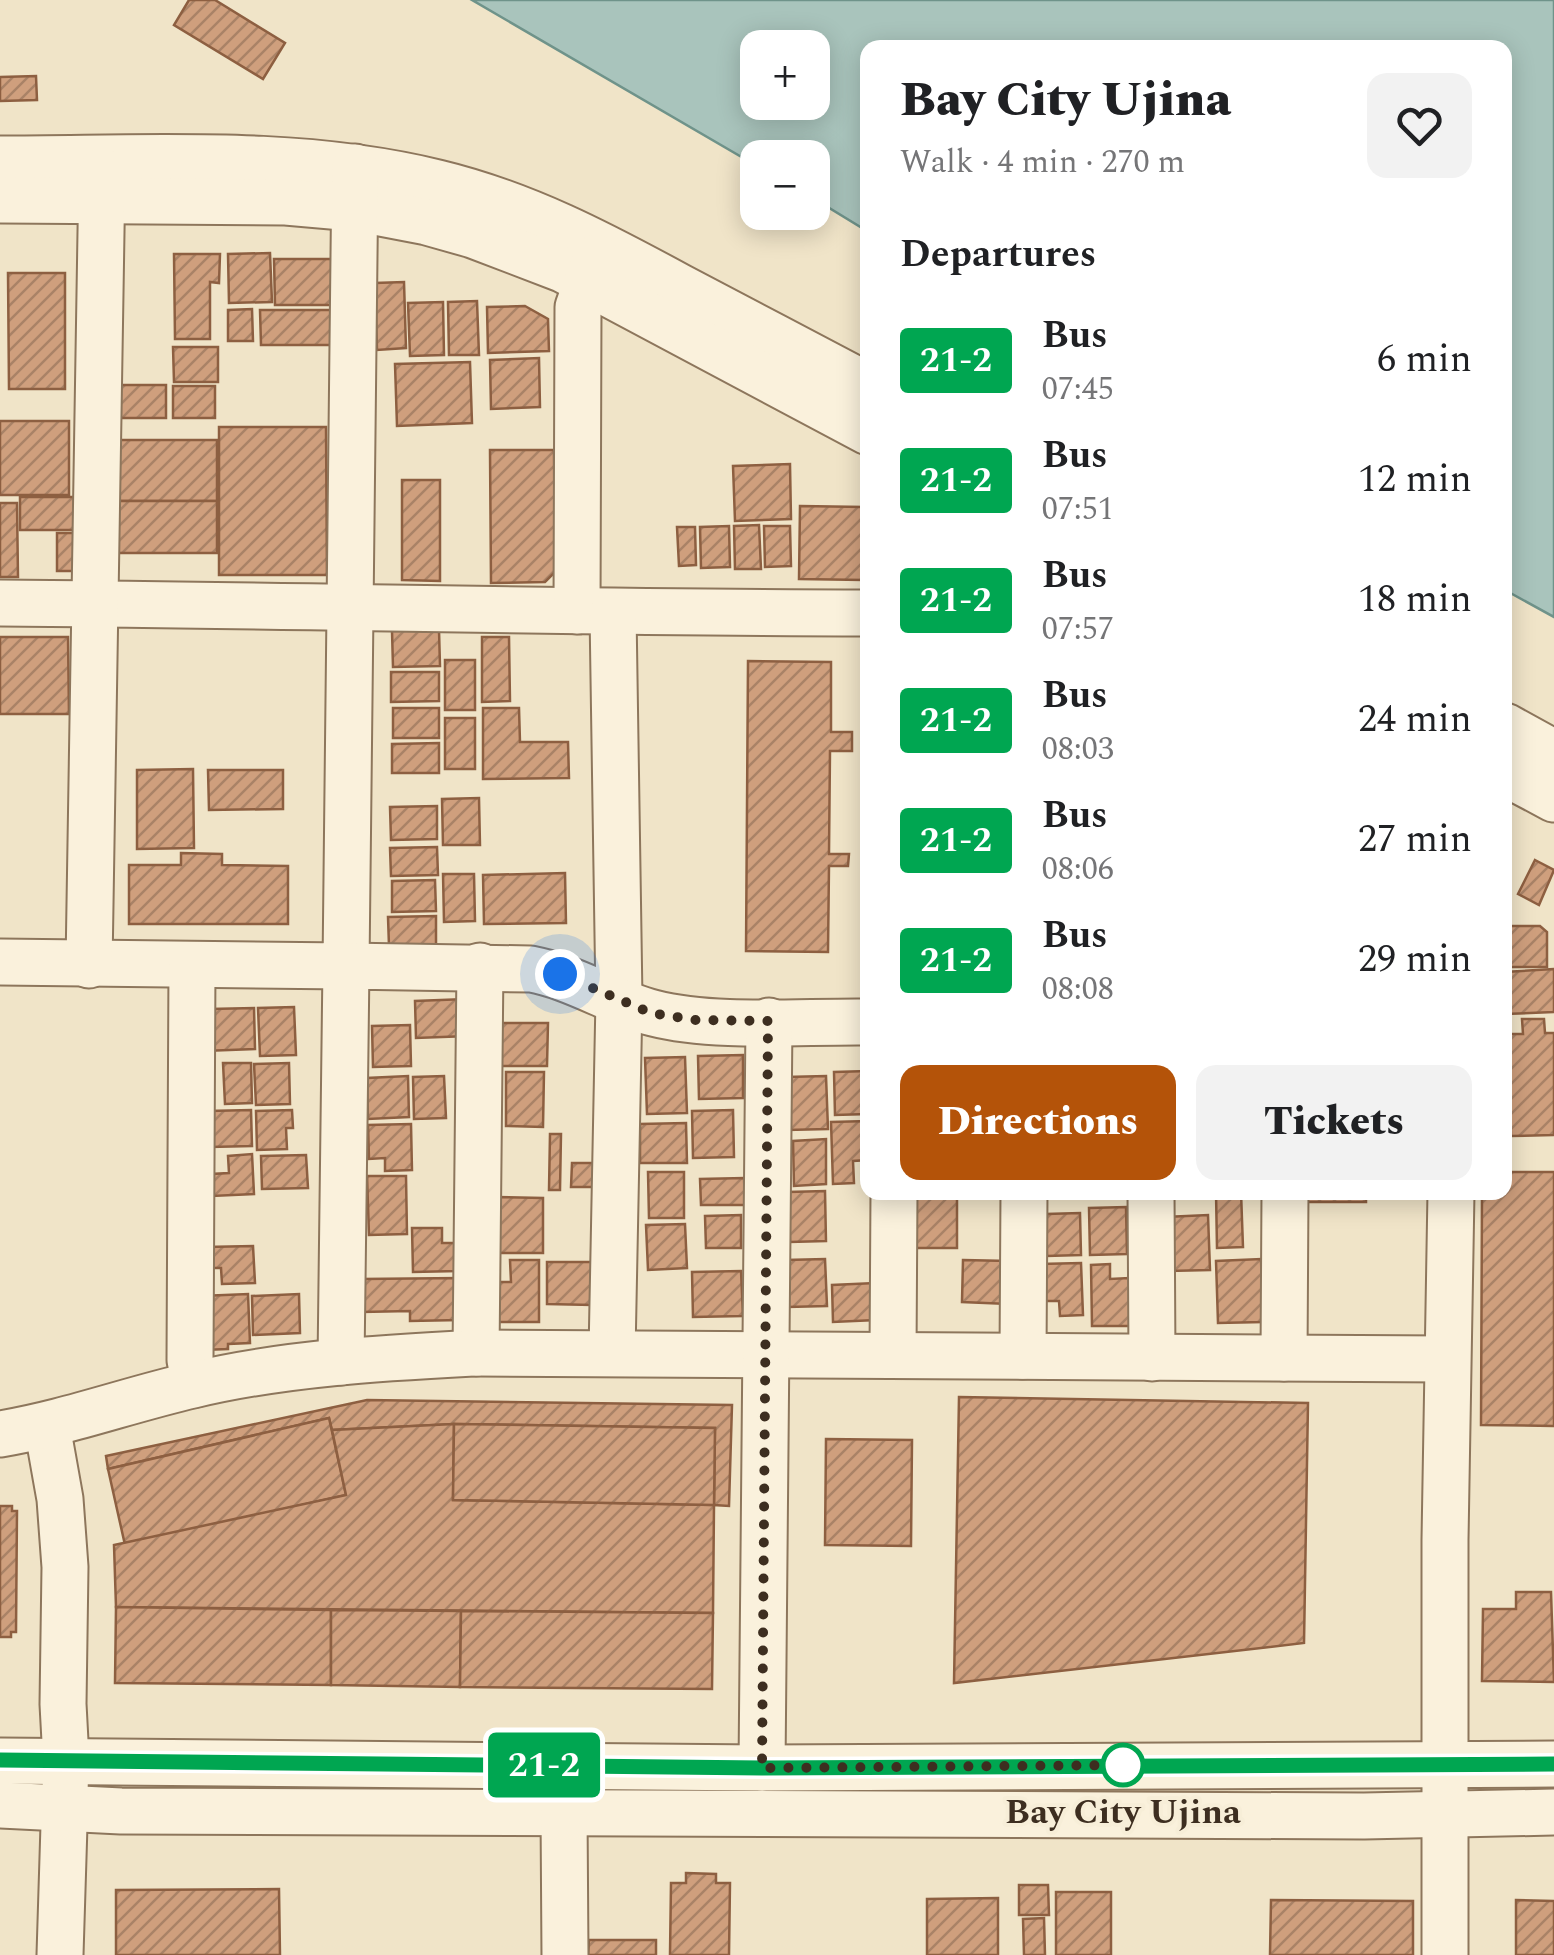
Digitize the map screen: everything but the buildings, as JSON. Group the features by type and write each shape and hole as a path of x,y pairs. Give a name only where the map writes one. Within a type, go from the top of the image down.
{"street":[{"path":"0,159 102,180"},
{"path":"0,200 102,180 288,161 354,188 437,182 485,196 860,427"},
{"path":"89,965 102,180"},
{"path":"341,1362 354,188"},
{"path":"594,262 860,382"},
{"path":"594,262 578,307 619,999 612,1352"},
{"path":"0,603 860,613"},
{"path":"1512,730 1554,753"},
{"path":"1512,776 1554,799"},
{"path":"0,962 531,969 560,974 651,1013 696,1020 860,1022"},
{"path":"192,966 190,1360 196,1384"},
{"path":"476,1353 480,966"},
{"path":"762,1768 768,1021"},
{"path":"893,1354 894,1200"},
{"path":"1023,1356 1024,1200"},
{"path":"1152,1200 1152,1358"},
{"path":"1284,1358 1285,1200"},
{"path":"1444,1955 1451,1200"},
{"path":"0,1434 46,1426 196,1384 341,1362 476,1353 1447,1360"},
{"path":"46,1426 63,1536 62,1704 66,1760 60,1955"},
{"path":"0,1760 762,1768 1554,1764"},
{"path":"0,1805 64,1810 1446,1815 1554,1812"},
{"path":"564,1812 565,1955"}],"water":[{"path":"472,0 1554,0 1554,617 1512,594 1512,40 860,40 860,227 830,208 830,140 740,140 740,156"}],"bus line":[{"name":"21-2","path":"0,1760 762,1768 1554,1764"}],"place":[{"name":"Bay City Ujina","path":"1123,1765"}],"route":[{"path":"560,974 651,1013 696,1020 768,1021 762,1768 1138,1765 1123,1765"}]}
